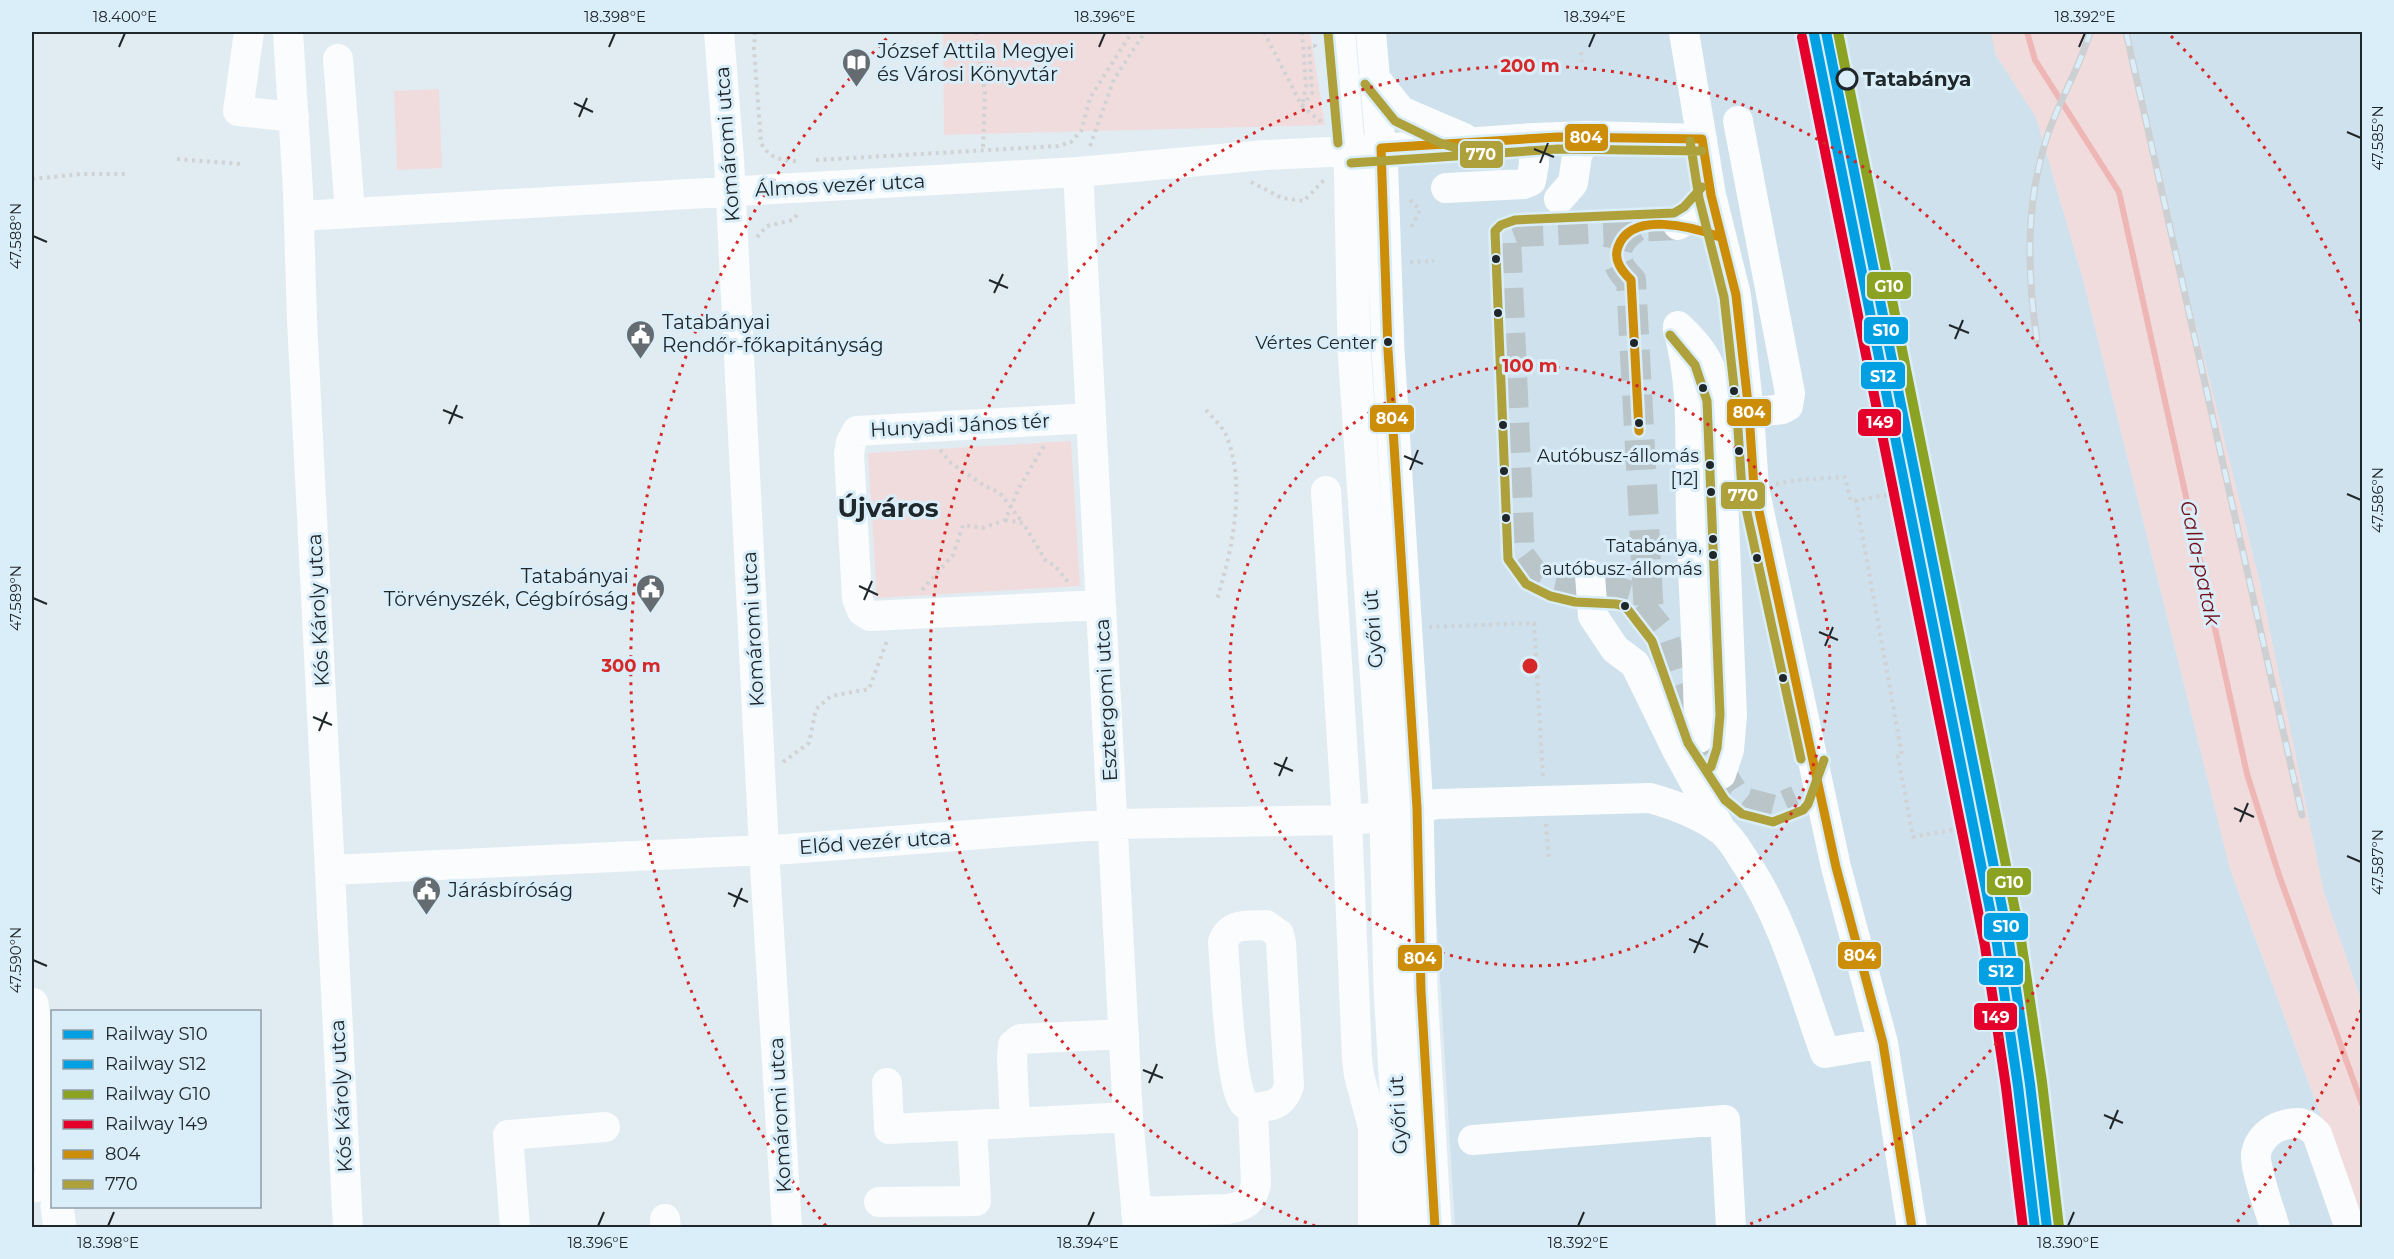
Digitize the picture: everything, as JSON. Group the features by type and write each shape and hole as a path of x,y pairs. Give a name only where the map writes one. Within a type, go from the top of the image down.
{"main road":[{"name":"Győri út","path":"1366,150 1354,349 1420,991 1435,1227"},
{"name":"Győri út","path":"1388,1224 1390,987 1401,813"},
{"path":"32,1004 51,1166"},
{"path":"57,1208 60,1227"}],"street":[{"path":"249,32 231,110 289,130"},
{"name":"Kós Károly utca","path":"288,32 289,130 299,216 302,320 332,870 348,1227"},
{"name":"Komáromi utca","path":"719,32 730,190 764,849 787,1227"},
{"name":"Győri út","path":"1340,32 1366,150"},
{"name":"Győri út","path":"1366,150 1374,77 1371,32"},
{"path":"1684,32 1711,195 1736,295 1749,413 1754,488 1824,815 1883,1043 1912,1227"},
{"path":"338,59 350,212"},
{"path":"1374,77 1401,111 1445,132 1476,142"},
{"path":"1738,121 1790,393 1788,406 1782,409 1749,413"},
{"name":"Álmos vezér utca","path":"299,216 730,190 801,189 1084,159 1265,155 1476,142 1702,139"},
{"path":"1446,188 1528,183 1564,141"},
{"path":"1559,199 1573,183 1564,141"},
{"name":"Esztergomi utca","path":"1084,159 1095,606 1113,824 1128,1117 1137,1220"},
{"path":"1711,195 1692,216 1678,225 1700,229 1720,237"},
{"path":"1699,738 1699,676 1690,511 1691,401 1686,355 1678,326 1696,343 1712,369 1719,399 1732,716 1729,750 1721,774"},
{"name":"Hunyadi János tér","path":"1091,418 857,431 851,442 849,454 857,598 862,611 870,616 1095,606"},
{"name":"Győri út","path":"1326,491 1347,820 1357,1059 1373,1127 1388,1224"},
{"path":"1590,575 1593,616 1615,649 1635,664 1677,750 1721,830 1737,849 1772,908 1825,1053 1883,1043"},
{"path":"1813,756 1797,800 1824,815"},
{"name":"Előd vezér utca","path":"332,870 788,849 1113,824 1347,820 1401,813 1437,804 1650,798 1675,805 1721,830"},
{"path":"1266,925 1279,934 1281,943 1289,1086 1287,1094 1281,1100 1253,1108 1246,1105 1240,1098 1233,1062 1223,942 1225,936 1235,927 1266,925"},
{"path":"1015,1123 1012,1059 1013,1045 1020,1039 1124,1034"},
{"path":"887,1083 889,1129 1128,1117"},
{"path":"1137,1220 1228,1209 1249,1202 1256,1184 1253,1108"},
{"path":"1473,1140 1725,1120 1731,1227"},
{"path":"2275,1227 2256,1153 2264,1136 2277,1126 2294,1122 2307,1124 2317,1134 2350,1227"},
{"path":"879,1202 976,1201 972,1125"},
{"path":"514,1227 508,1135 605,1127"},
{"path":"32,1187 51,1186"}],"path":[{"path":"755,32 754,49 761,142 765,149 776,158 783,161 798,161"},
{"path":"975,32 985,93 983,149"},
{"path":"809,160 1058,146 1071,142 1081,131 1090,98 1132,32"},
{"path":"1264,32 1302,106 1325,125 1323,114"},
{"path":"1302,32 1306,87 1302,106"},
{"path":"1084,159 1114,79 1142,33"},
{"path":"1302,106 1312,93 1309,46 1315,46 1316,57"},
{"path":"1581,52 1582,62"},
{"path":"177,159 241,164"},
{"path":"32,179 81,174 129,174"},
{"path":"1294,200 1304,201 1324,180"},
{"path":"757,238 767,226 793,220 802,208"},
{"path":"1409,262 1434,261"},
{"path":"1206,410 1226,434 1234,469 1236,508 1233,540 1217,599"},
{"path":"920,426 951,463 984,486 1000,493 1023,523 1046,561 1055,566 1095,606"},
{"path":"1754,488 1797,480 1845,477 1851,501 1923,489"},
{"path":"1856,500 1902,755 1898,756 1913,837 1991,823"},
{"path":"1005,520 1023,523"},
{"path":"1422,627 1534,623 1549,859"}],"shaded area":[{"path":"943,32 1310,32 1325,125 944,135"},
{"path":"1383,32 1991,32 1996,55 2036,117 2084,283 2230,869 2322,1119 2357,1227 1455,1227"},
{"path":"1991,32 2123,32 2260,584 2324,893 2362,1003 2362,1227 2230,869 2084,283 2036,117 1996,55"},
{"path":"2123,32 2362,32 2362,1003 2324,893 2260,584"},
{"path":"439,89 442,168 397,170 394,91"},
{"path":"1071,441 1080,586 877,598 868,453"}],"waterway":[{"name":"Galla-patak","path":"2027,32 2035,60 2119,192 2247,774 2279,875 2362,1104"}],"tunnel":[{"path":"1678,225 1517,232 1506,236 1520,556 1534,575 1554,585 1577,590 1618,592 1632,596 1663,635 1699,738 1732,791 1747,803 1774,810 1797,800"},
{"path":"1636,227 1619,245 1617,259 1624,273 1631,280 1649,616"}],"railway":[{"path":"2037,340 2030,262 2035,185 2048,134 2090,32"},
{"path":"2126,32 2302,815"}],"rail line":[{"name":"S10","path":"1826,32 2009,942 2030,1084 2047,1228"},
{"name":"G10","path":"1838,32 2021,940 2042,1082 2059,1227"},
{"name":"S12","path":"1814,34 1997,944 2018,1086 2035,1228"},
{"name":"149","path":"1802,37 1985,946 2006,1087 2023,1228"}],"transit line":[{"name":"770","path":"1328,33 1338,143"},
{"name":"770","path":"1365,84 1395,121 1440,143 1472,153"},
{"name":"804","path":"1381,148 1558,137 1702,139"},
{"name":"804","path":"1702,139 1711,195 1736,295 1749,413 1754,488 1836,867 1883,1043 1912,1228"},
{"name":"770","path":"1690,141 1699,198 1724,297 1737,414 1742,490 1801,759"},
{"name":"804","path":"1381,148 1388,350 1417,808 1421,991 1435,1228"},
{"name":"770","path":"1351,163 1558,149 1702,151"},
{"name":"770","path":"1702,187 1684,207 1674,213 1515,220 1501,225 1495,231 1508,559 1526,584 1550,596 1575,602 1625,606 1652,641 1688,743 1725,800 1742,814 1773,822 1803,810 1808,804 1824,760"},
{"name":"804","path":"1639,431 1631,280 1618,261 1618,247 1625,236 1636,228 1649,225 1679,226 1720,237"},
{"name":"770","path":"1670,335 1695,365 1707,401 1720,715 1717,748 1711,767"}],"place":[{"name":"Tatabánya","path":"1847,79"},
{"name":"József Attila Megyei és Városi Könyvtár","path":"856,88"},
{"name":"Vértes Center","path":"1388,342"},
{"name":"Tatabányai Rendőr-főkapitányság","path":"641,360"},
{"name":"Autóbusz-állomás [12]","path":"1710,465"},
{"name":"Tatabánya, autóbusz-állomás","path":"1713,555"},
{"name":"Tatabányai Törvényszék, Cégbíróság","path":"650,614"},
{"name":"Járásbíróság","path":"427,916"}],"district":[{"name":"Újváros","path":"888,508"}]}
